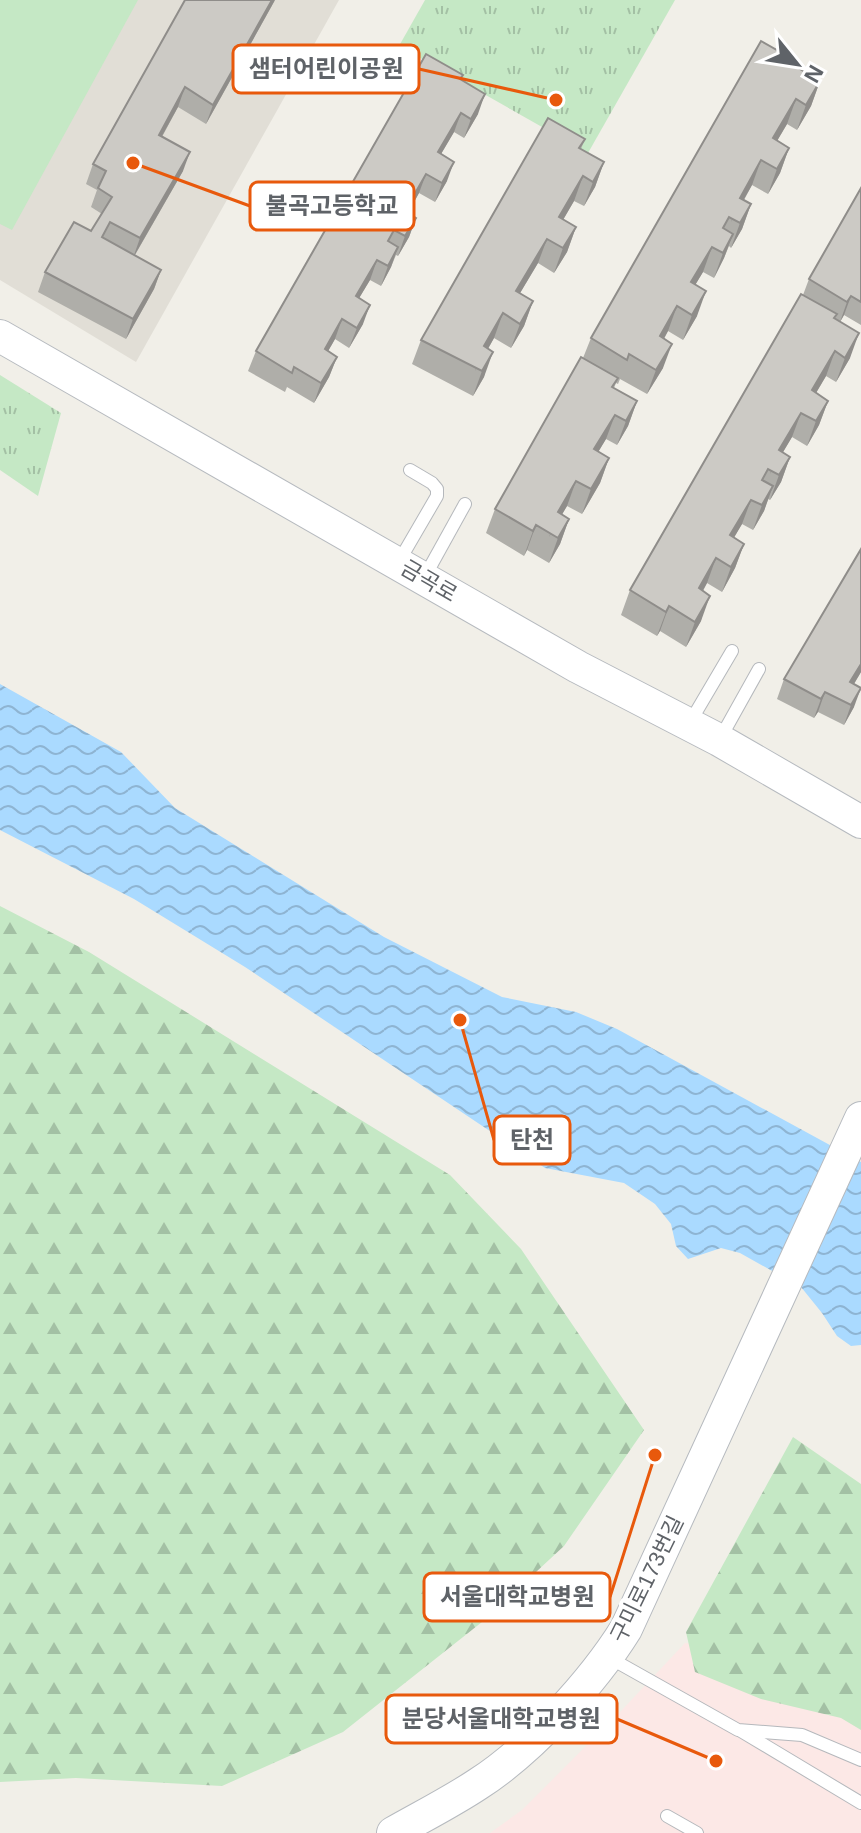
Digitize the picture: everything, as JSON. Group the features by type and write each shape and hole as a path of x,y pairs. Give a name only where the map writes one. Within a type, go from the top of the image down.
{"main road":[{"name":"금곡로","path":"0,336 578,667 719,740 861,822"},
{"name":"구미로173번길","path":"393,1833 481,1783 532,1740 608,1657 626,1629 861,1118"}],"lane":[{"path":"410,470 437,489 411,570"},
{"path":"411,570 465,504"},
{"path":"689,725 732,651"},
{"path":"719,740 759,669"},
{"path":"608,1657 861,1803"},
{"path":"738,1730 802,1735 861,1760"},
{"path":"667,1816 697,1833"}],"shaded area":[{"path":"0,0 339,0 136,362 0,280"},
{"path":"685,1643 713,1646 861,1710 861,1833 490,1833 522,1810"}],"green space":[{"path":"0,0 138,0 12,230 0,224"},
{"path":"425,0 675,0 588,153 399,46"},
{"path":"0,375 61,413 38,496 0,470"},
{"path":"0,906 89,952 450,1175 521,1249 644,1430 564,1546 482,1622 343,1732 222,1786 76,1778 0,1782"},
{"path":"793,1437 861,1484 861,1730 841,1718 761,1699 695,1672 686,1632"}],"water":[{"path":"0,684 121,752 175,808 384,937 502,997 576,1012 617,1029 861,1162 861,1345 851,1346 837,1336 801,1287 740,1253 721,1248 688,1259 676,1246 671,1224 655,1204 624,1183 545,1168 245,967 134,899 0,830"}],"building":[{"path":"185,0 272,0 213,105 185,87 159,135 190,152 140,238 110,222 102,237 161,270 133,319 45,272 74,222 91,231 112,197 98,188 106,171 93,164"},
{"path":"761,41 798,62 795,66 820,81 806,105 796,99 773,138 789,148 777,169 761,160 740,198 751,204 740,223 729,217 723,228 733,234 723,253 712,247 691,282 706,291 692,315 677,306 660,336 672,344 656,370 629,354 627,360 591,338"},
{"path":"426,54 463,75 460,79 485,94 471,119 461,113 438,152 454,162 442,183 426,174 405,211 416,218 405,236 394,230 388,241 398,247 388,266 377,260 356,296 370,305 357,328 342,319 325,349 337,357 321,383 294,367 292,373 256,351"},
{"path":"548,118 585,139 579,148 604,162 593,182 583,176 559,217 576,227 563,248 547,239 516,291 533,301 520,324 503,313 484,346 493,352 482,371 421,340"},
{"path":"861,188 861,302 851,296 847,302 809,279"},
{"path":"801,294 837,314 834,318 859,333 845,358 835,351 812,390 828,401 816,421 801,413 779,450 790,457 779,475 768,469 762,480 773,486 762,505 751,500 730,535 744,544 731,567 716,558 699,588 710,596 695,622 669,606 666,612 630,590"},
{"path":"581,357 618,378 612,387 637,401 626,421 615,415 594,449 609,458 591,489 576,481 558,512 569,519 558,538 536,525 533,531 495,509"},
{"path":"861,549 861,664 850,682 861,688 851,705 825,692 821,699 784,679"}],"place":[{"name":"샘터어린이공원","path":"556,100"},
{"name":"불곡고등학교","path":"133,163"},
{"name":"탄천","path":"460,1020"},
{"name":"서울대학교병원","path":"655,1455"},
{"name":"분당서울대학교병원","path":"716,1761"}]}
